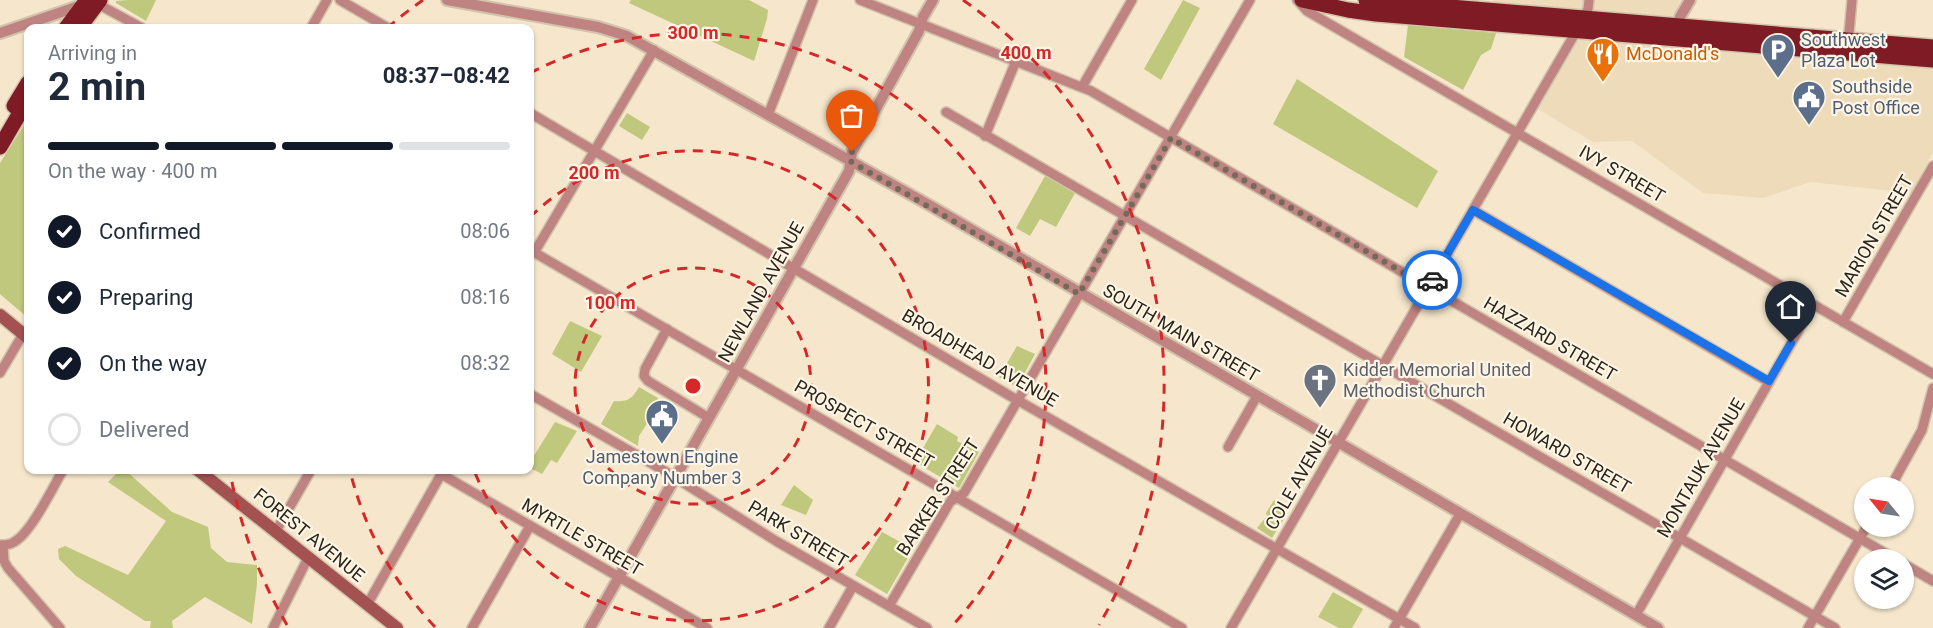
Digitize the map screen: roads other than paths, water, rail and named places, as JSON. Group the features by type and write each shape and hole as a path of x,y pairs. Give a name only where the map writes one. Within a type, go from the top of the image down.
{"highway":[{"path":"1302,0 1376,14 1484,11"},
{"path":"1366,0 1484,11 1580,24 1848,46 1933,47"},
{"path":"70,24 92,1"},
{"path":"81,24 92,1"},
{"path":"1848,46 1933,60"},
{"path":"0,127 24,89"},
{"path":"0,147 24,106"}],"main road":[{"path":"0,315 24,334"},
{"name":"FOREST AVENUE","path":"203,474 397,628"}],"street":[{"path":"313,24 327,0"},
{"path":"340,0 381,24"},
{"name":"SOUTH MAIN STREET","path":"447,0 469,2 608,29 654,50 1658,628"},
{"path":"768,115 813,0"},
{"name":"HAZZARD STREET","path":"860,0 1082,87 1878,549"},
{"name":"NEWLAND AVENUE","path":"590,628 849,171 852,152 919,31 933,0"},
{"path":"1082,87 1132,0"},
{"name":"BARKER STREET","path":"889,606 950,502 964,493 1250,0"},
{"name":"IVY STREET","path":"1297,0 1312,14 1933,374"},
{"name":"COLE AVENUE","path":"1231,628 1580,24 1588,9 1589,0"},
{"path":"1676,31 1690,0"},
{"path":"1848,46 1852,0"},
{"path":"25,24 92,1 135,24"},
{"path":"33,21 38,24"},
{"path":"0,33 24,24"},
{"path":"534,248 654,50"},
{"path":"985,136 1016,61"},
{"name":"HOWARD STREET","path":"946,112 1835,628"},
{"name":"BROADHEAD AVENUE","path":"534,114 1017,400 1416,628"},
{"name":"MARION STREET","path":"1843,322 1933,166"},
{"path":"1473,210 1769,381"},
{"name":"PROSPECT STREET","path":"534,252 1182,628"},
{"name":"MONTAUK AVENUE","path":"1636,615 1813,305"},
{"path":"667,329 645,369 644,376 651,383 709,418"},
{"path":"0,373 24,339"},
{"path":"1896,477 1922,430 1933,388"},
{"name":"PARK STREET","path":"534,396 852,586 927,628"},
{"path":"1228,447 1257,396"},
{"path":"60,628 8,568 4,561 2,545 14,542 20,537 61,474"},
{"path":"276,531 309,474"},
{"path":"367,605 441,474"},
{"name":"MYRTLE STREET","path":"445,474 530,526 707,628"},
{"path":"1394,628 1460,514"},
{"path":"472,628 530,526"},
{"path":"1808,628 1860,538"},
{"path":"273,628 308,558"},
{"path":"1914,570 1933,581"},
{"path":"829,628 852,586"}],"place":[{"name":"Southwest Plaza Lot","path":"1778,79"},
{"name":"McDonald's","path":"1603,83"},
{"name":"Southside Post Office","path":"1809,126"},
{"name":"Kidder Memorial United Methodist Church","path":"1320,409"},
{"name":"Jamestown Engine Company Number 3","path":"662,445"}]}
